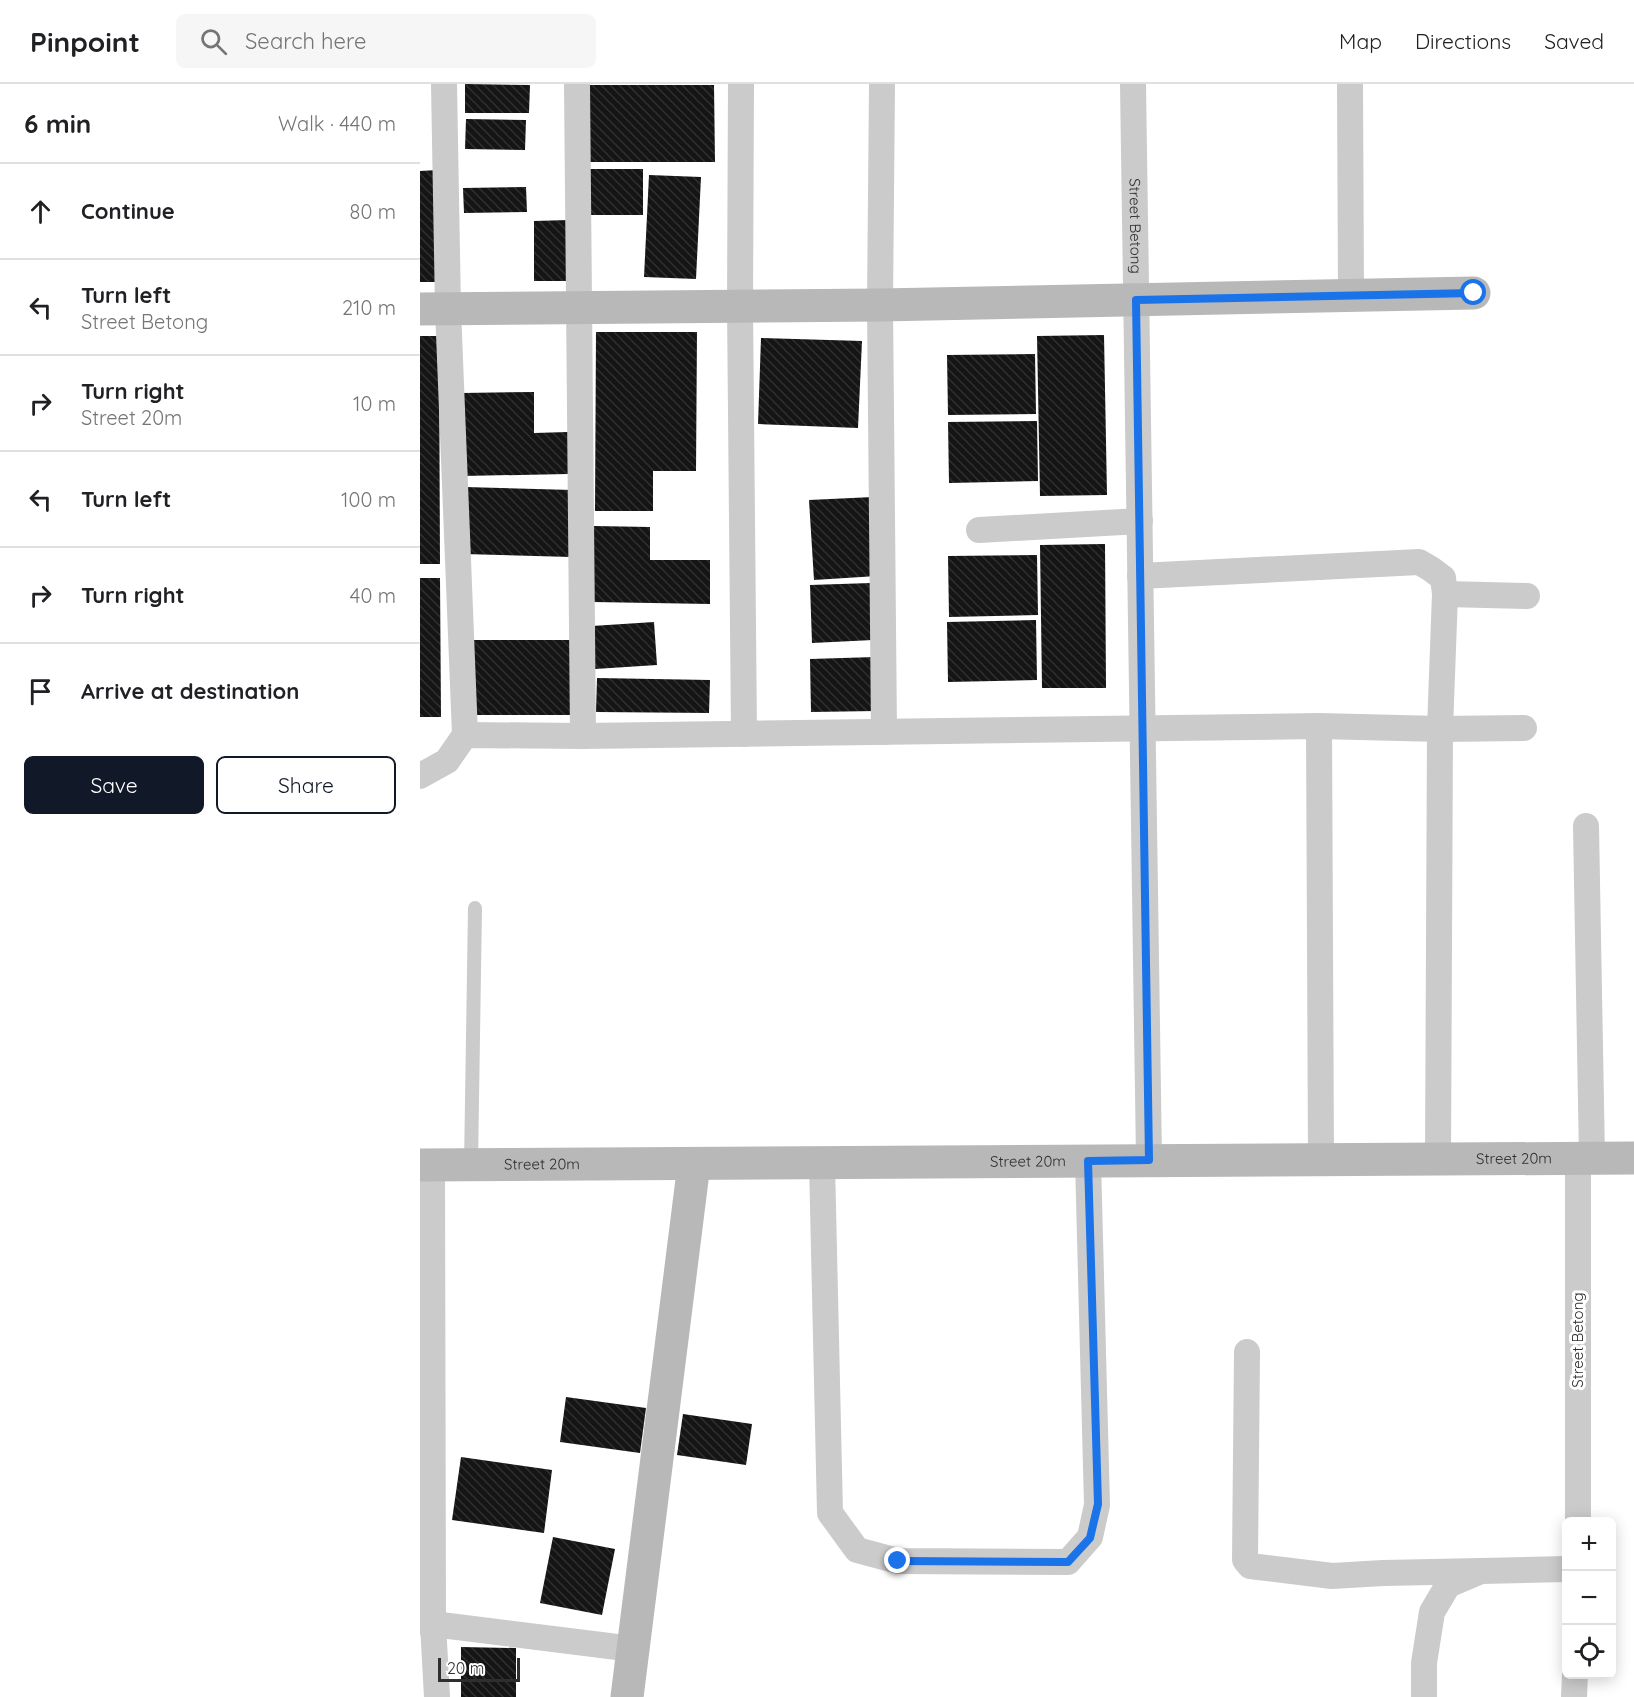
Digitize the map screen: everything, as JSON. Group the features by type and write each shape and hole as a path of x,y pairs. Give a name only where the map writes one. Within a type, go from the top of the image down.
{"street":[{"path":"420,776 447,761 465,735 434,309 444,84"},
{"path":"577,84 583,736"},
{"path":"741,84 740,306 744,734"},
{"path":"882,84 880,305 884,732"},
{"name":"Street Betong","path":"1133,84 1149,1160"},
{"path":"1350,84 1351,294"},
{"path":"434,309 880,305 1474,293"},
{"path":"979,530 1140,521"},
{"path":"1140,576 1419,562 1443,578 1438,1159"},
{"path":"1444,594 1527,597"},
{"path":"465,735 583,736 1319,726 1440,729 1524,728"},
{"path":"1319,726 1321,1160"},
{"name":"Street Betong","path":"1578,1517 1585,1158 1586,826"},
{"name":"Street 20m","path":"426,1165 1634,1158"},
{"path":"822,1163 830,1512 857,1550 898,1561 1068,1562 1090,1538 1098,1504 1088,1161"},
{"path":"627,1697 694,1164"},
{"path":"426,1165 426,1623 437,1697"},
{"path":"1247,1352 1245,1560 1250,1566 1332,1576 1562,1569"},
{"path":"1424,1697 1424,1663 1432,1612 1448,1585 1480,1571"},
{"path":"426,1623 633,1649"},
{"path":"1574,1697 1575,1679"}],"lane":[{"path":"471,1165 475,908"}],"building":[{"path":"465,84 530,85 529,113 465,113"},
{"path":"590,85 714,85 715,162 590,162"},
{"path":"466,119 526,120 525,150 465,149"},
{"path":"587,169 643,169 643,215 586,215"},
{"path":"438,170 438,282 420,282 420,171"},
{"path":"649,175 701,177 696,279 644,277"},
{"path":"526,187 527,212 464,213 463,188"},
{"path":"569,220 569,281 534,281 534,221"},
{"path":"596,332 697,332 696,471 653,471 653,511 595,511"},
{"path":"1104,335 1107,495 1040,496 1037,336"},
{"path":"420,336 439,336 440,564 420,564"},
{"path":"761,338 862,341 858,428 758,424"},
{"path":"1035,354 1036,414 948,415 947,355"},
{"path":"534,392 534,433 568,432 568,474 463,476 462,393"},
{"path":"1037,421 1038,481 949,483 948,422"},
{"path":"465,487 573,490 571,557 463,554"},
{"path":"873,497 877,576 814,580 809,500"},
{"path":"594,526 650,527 650,560 710,560 710,604 593,602"},
{"path":"1105,544 1106,688 1042,688 1040,545"},
{"path":"1037,555 1038,615 949,617 948,556"},
{"path":"420,578 440,578 441,717 420,717"},
{"path":"871,583 873,640 812,643 810,585"},
{"path":"1036,620 1037,680 948,682 947,622"},
{"path":"654,622 657,665 595,669 592,626"},
{"path":"473,640 574,640 574,715 473,715"},
{"path":"875,657 876,711 811,712 810,659"},
{"path":"597,678 710,680 709,713 596,712"},
{"path":"566,1397 646,1408 640,1453 560,1442"},
{"path":"683,1414 752,1424 746,1465 677,1455"},
{"path":"461,1457 552,1470 544,1533 452,1520"},
{"path":"553,1537 615,1549 602,1615 540,1603"},
{"path":"461,1647 516,1648 516,1697 461,1697"}],"route":[{"path":"898,1561 1068,1562 1090,1538 1098,1504 1088,1161 1149,1160 1136,300 1474,293"}]}
